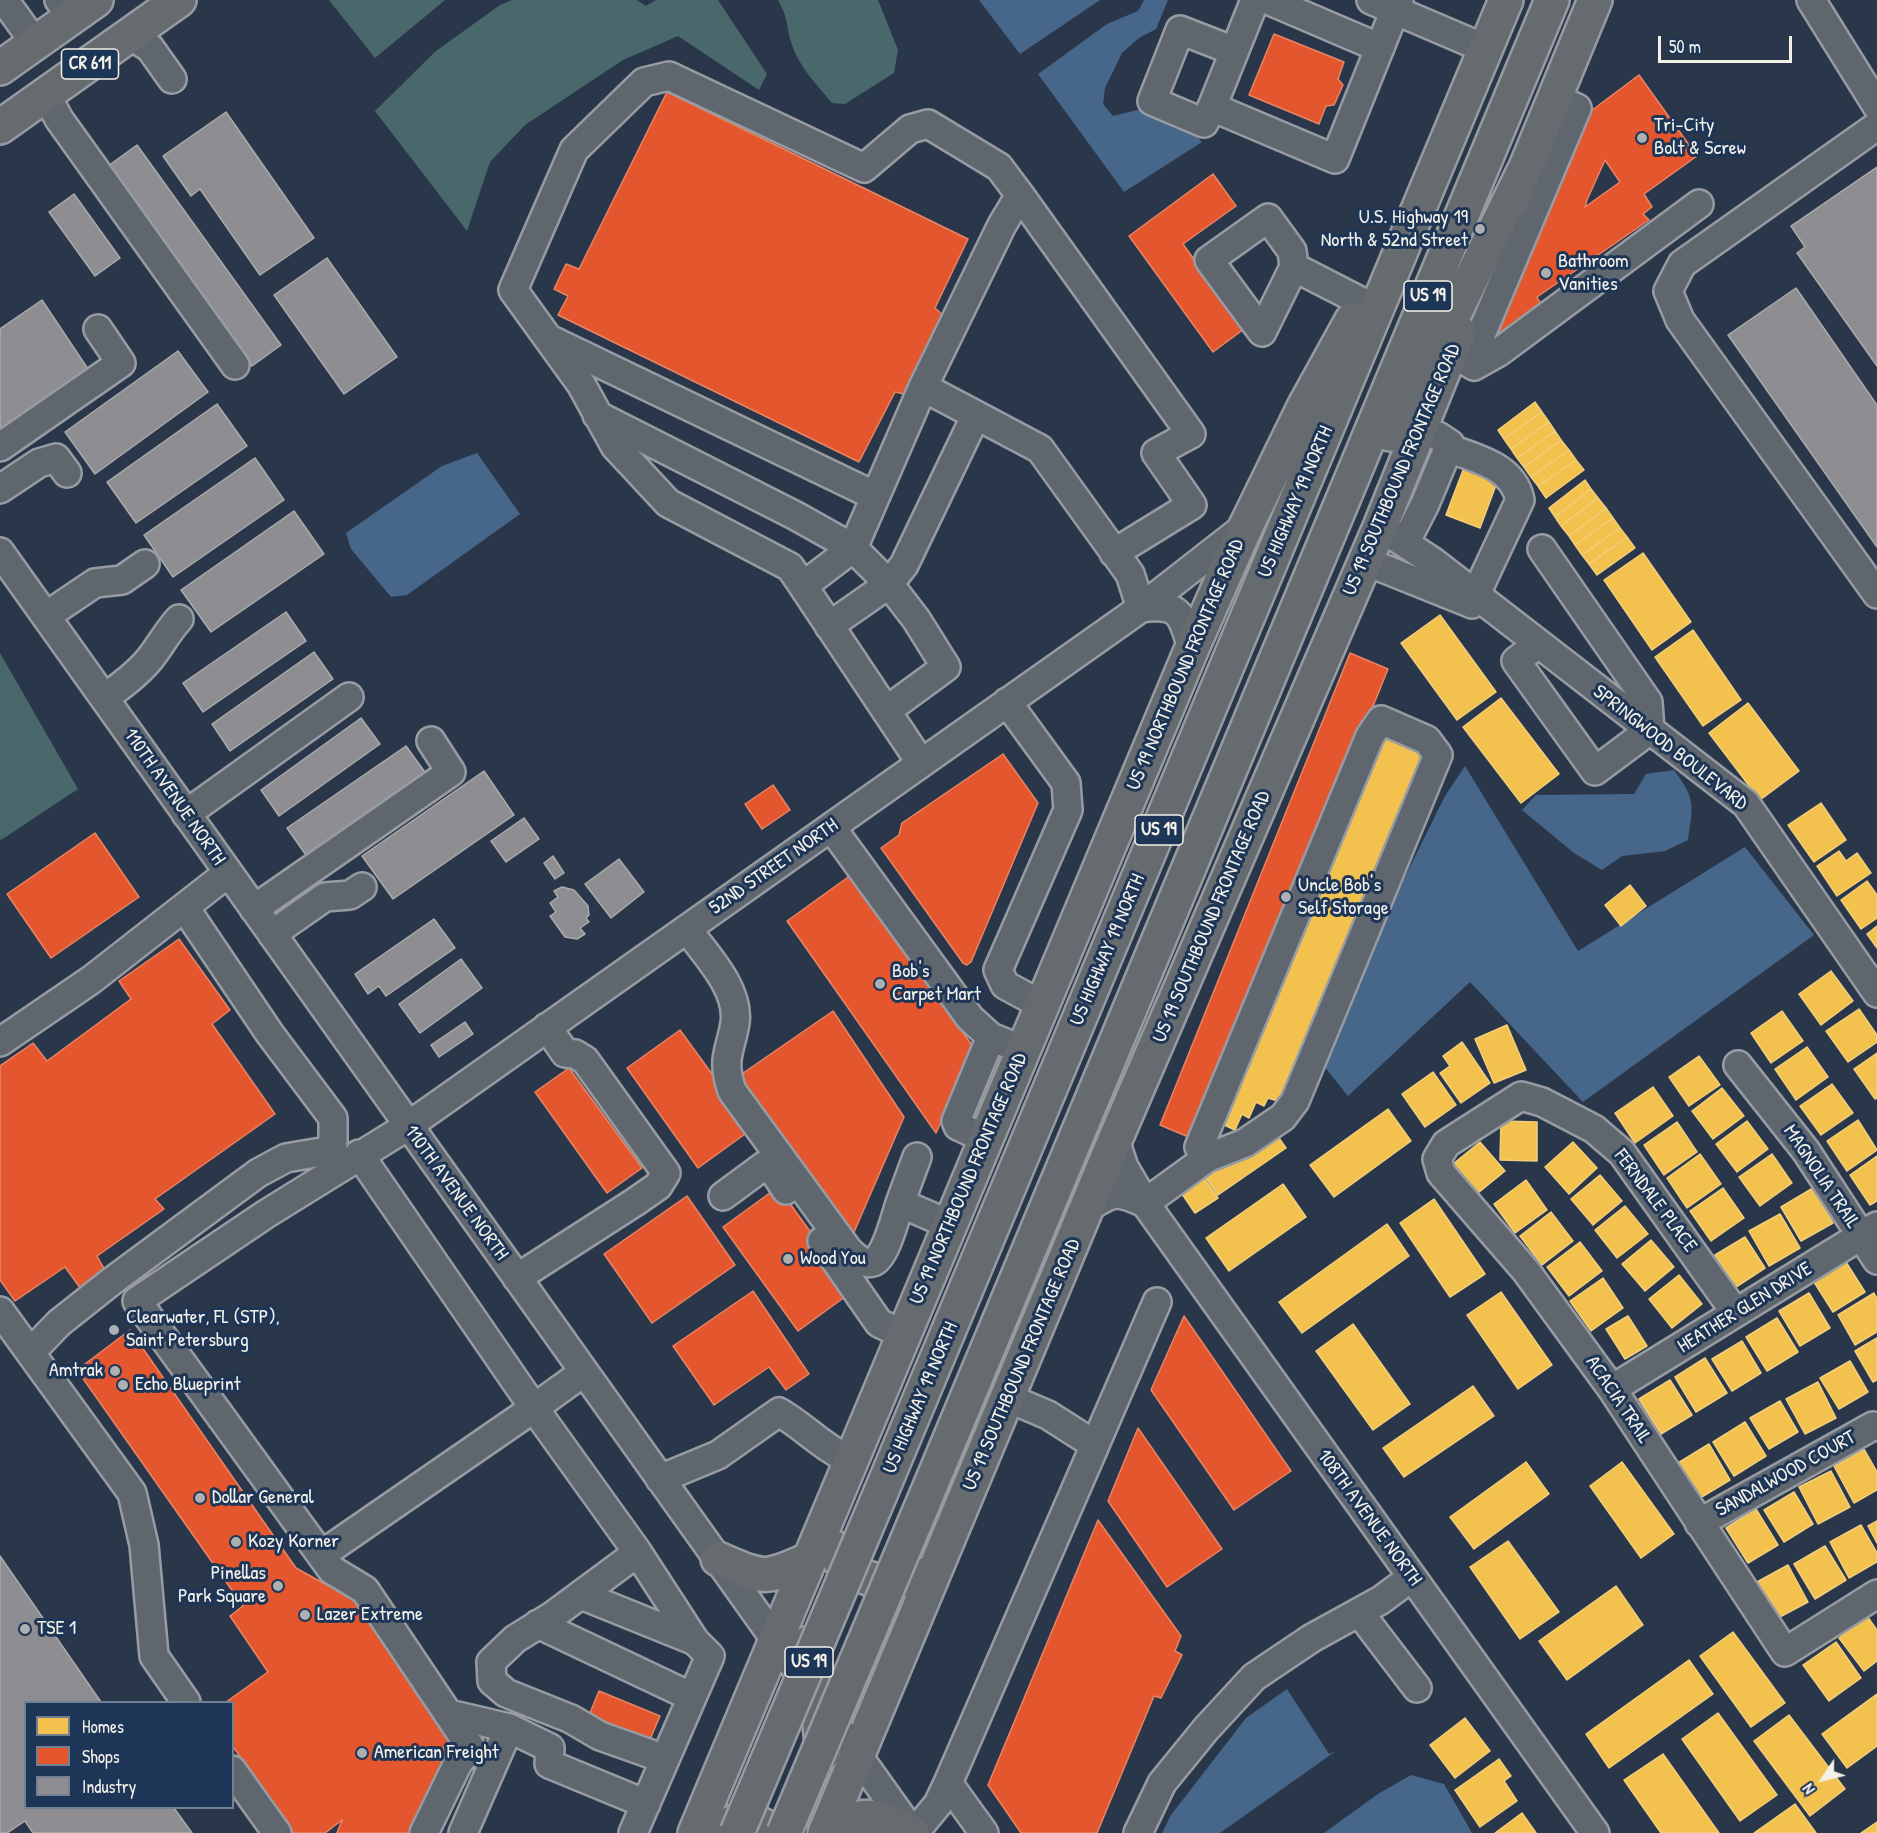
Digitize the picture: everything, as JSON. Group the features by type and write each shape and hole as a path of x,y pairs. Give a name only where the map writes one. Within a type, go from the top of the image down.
{"main road":[{"name":"CR 611","path":"0,128 179,0"},
{"name":"US HIGHWAY 19 NORTH","path":"737,1833 1506,0"},
{"name":"US 19","path":"784,1833 1552,0"},
{"name":"US 19 SOUTHBOUND FRONTAGE ROAD","path":"825,1833 1115,1140 1365,561 1392,535 1421,427 1533,172 1555,98 1595,0"},
{"name":"CR 611","path":"0,68 35,43 76,6"},
{"name":"US 19 NORTHBOUND FRONTAGE ROAD","path":"695,1833 775,1637 852,1460 1192,648 1246,526 1304,407 1436,168"},
{"path":"1305,591 1533,172"},
{"path":"827,1519 835,1555 861,1576 893,1583 907,1580 925,1566 954,1528"},
{"path":"718,1559 758,1576 775,1575 810,1559"},
{"path":"810,1559 801,1622 817,1696 823,1746 819,1833"},
{"path":"723,1767 747,1742 880,1657 910,1632"},
{"path":"834,1833 842,1825 860,1817 884,1818 913,1833"},
{"path":"711,1833 735,1821 758,1820 774,1833"}],"street":[{"path":"4,0 35,43"},
{"path":"1234,51 1180,30 1152,101 1204,123 1212,107 1255,0"},
{"path":"1268,0 1380,48"},
{"path":"1371,0 1397,5 1486,49"},
{"path":"1811,0 1877,106"},
{"path":"1212,107 1335,159 1397,5"},
{"path":"130,35 150,48 172,79"},
{"path":"921,763 790,567 668,503 615,446 581,384 513,290 574,150 644,82 669,76 864,168 910,129 928,124 999,167 1191,434 1156,453 1192,505 1114,553"},
{"path":"46,95 59,119 235,365"},
{"path":"1877,126 1682,264 1668,291 1680,320 1877,594"},
{"path":"1533,172 1469,363 1474,366 1499,352 1699,204"},
{"path":"803,586 853,548 923,387 1002,225 1020,195"},
{"path":"1294,267 1362,302"},
{"path":"0,447 121,363 98,329"},
{"path":"547,338 875,496"},
{"path":"923,387 1040,449 1130,574 1141,608 1163,605 1175,609 1184,621 1192,648"},
{"path":"597,415 796,516 853,548 890,584 916,619 946,667 886,711"},
{"path":"829,626 890,584 904,565 976,415"},
{"path":"1392,535 1425,504 1450,444 1421,427"},
{"path":"1448,448 1502,470 1517,486 1520,500 1475,596"},
{"path":"0,489 39,463 56,458 67,473"},
{"name":"52ND STREET NORTH","path":"321,1555 138,1301 359,1154 408,1126 1141,608 1246,526"},
{"name":"SPRINGWOOD BOULEVARD","path":"1392,535 1746,804 1877,993"},
{"path":"1538,644 1516,661 1595,771 1650,730 1648,702 1542,549"},
{"name":"SPRINGWOOD BOULEVARD","path":"1365,561 1500,615"},
{"path":"46,616 95,583 122,580 146,564"},
{"name":"110TH AVENUE NORTH","path":"5,569 46,616 913,1833"},
{"path":"104,698 134,676 150,659 162,639 179,619"},
{"path":"186,814 349,697"},
{"path":"1007,702 1066,783 1068,810 998,970 1005,985 1042,1005"},
{"path":"1087,1208 1107,1196 1123,1193 1145,1203 1207,1158 1245,1143 1283,1117 1295,1101 1438,755 1427,740 1381,720 1370,736 1199,1147 1207,1158"},
{"path":"254,909 451,771 431,741"},
{"path":"831,827 970,1018 992,1037 1023,1050"},
{"path":"0,1042 91,980 228,873"},
{"path":"272,934 325,897 350,895 362,887"},
{"path":"31,1352 59,1323 112,1281 258,1173 286,1158 333,1150 333,1118 270,1034 184,908"},
{"path":"687,928 717,970 733,1000 735,1021 725,1070 732,1090 848,1250 862,1261 872,1262 881,1257 918,1156"},
{"path":"517,1278 658,1186 666,1173 585,1060 575,1054 565,1053 547,1028"},
{"path":"986,1140 958,1126 956,1121 992,1037"},
{"name":"MAGNOLIA TRAIL","path":"1738,1065 1869,1231 1877,1260"},
{"name":"FERNDALE PLACE","path":"1437,1159 1446,1144 1521,1096 1552,1107 1594,1129 1622,1153 1735,1312"},
{"name":"108TH AVENUE NORTH","path":"1115,1140 1125,1167 1145,1203 1595,1833"},
{"path":"359,1154 534,1408 638,1553 695,1641 710,1656 633,1833"},
{"name":"ACACIA TRAIL","path":"1437,1159 1441,1173 1526,1272 1612,1389 1785,1652 1877,1594"},
{"path":"723,1196 765,1165 771,1167 879,1323 904,1335"},
{"path":"900,1203 951,1225"},
{"name":"HEATHER GLEN DRIVE","path":"1612,1389 1869,1231"},
{"path":"913,1833 938,1804 948,1784 1157,1302"},
{"path":"0,1311 132,1493 144,1545 154,1656 185,1701"},
{"path":"424,1833 458,1763 471,1748 365,1590 332,1570 321,1555 584,1372"},
{"path":"1008,1398 1048,1415 1095,1445"},
{"path":"660,1479 718,1455 779,1412 800,1424 836,1454 852,1460"},
{"name":"SANDALWOOD COURT","path":"1699,1523 1873,1426"},
{"path":"638,1553 515,1639 491,1662 492,1681 506,1693 571,1719 600,1736 665,1759"},
{"path":"1138,1833 1162,1783 1206,1729 1254,1677 1312,1638 1359,1612 1412,1577"},
{"path":"581,1594 695,1641"},
{"path":"1359,1612 1417,1688"},
{"path":"534,1627 692,1697"},
{"path":"449,1714 509,1728 550,1748 549,1764 646,1804"},
{"path":"463,1833 509,1728"},
{"path":"234,1773 277,1833"},
{"path":"948,1784 984,1833"}],"green space":[{"path":"329,0 445,0 375,58"},
{"path":"512,0 637,0 646,6 656,0 718,0 767,74 759,90 678,36 623,60 525,125 490,162 467,231 375,111 436,51 500,5"},
{"path":"778,0 878,0 898,50 894,73 845,104 832,103 799,61"},
{"path":"0,653 78,789 1,840 0,839"}],"water":[{"path":"979,0 1100,0 1020,54"},
{"path":"1144,0 1168,0 1156,29 1139,38 1122,53 1105,88 1103,104 1113,116 1154,106 1175,129 1192,130 1202,142 1124,192 1038,74 1107,24 1138,11"},
{"path":"477,453 520,514 407,595 391,597 351,549 346,533 442,466"},
{"path":"1465,766 1578,951 1745,847 1814,935 1583,1102 1470,982 1348,1096 1316,1056 1445,796"},
{"path":"1674,770 1686,789 1691,803 1688,840 1665,851 1622,856 1602,870 1574,853 1522,810 1536,795 1634,794 1646,774"},
{"path":"1287,1689 1329,1754 1336,1751 1220,1833 1162,1833 1171,1815 1246,1718"},
{"path":"1411,1775 1444,1784 1472,1833 1324,1833 1378,1794"}],"building: Homes":[{"path":"1535,402 1542,412 1504,439 1498,430"},
{"path":"1542,412 1549,422 1511,449 1504,439"},
{"path":"1549,422 1555,431 1517,458 1511,449"},
{"path":"1555,431 1561,440 1524,467 1517,458"},
{"path":"1561,440 1569,450 1531,477 1524,467"},
{"path":"1569,450 1576,460 1538,486 1531,477"},
{"path":"1576,460 1584,470 1546,498 1538,486"},
{"path":"1465,465 1499,477 1480,528 1446,515"},
{"path":"1585,480 1591,489 1555,517 1549,508"},
{"path":"1591,489 1598,498 1561,526 1555,517"},
{"path":"1598,498 1606,508 1569,536 1561,526"},
{"path":"1606,508 1613,518 1575,545 1569,536"},
{"path":"1613,518 1620,528 1582,555 1575,545"},
{"path":"1620,528 1627,537 1589,564 1582,555"},
{"path":"1627,537 1635,548 1597,575 1589,564"},
{"path":"1643,553 1691,622 1652,650 1604,580"},
{"path":"1440,615 1496,692 1457,720 1401,643"},
{"path":"1693,630 1741,700 1703,726 1655,657"},
{"path":"1501,698 1559,774 1521,803 1463,727"},
{"path":"1748,703 1799,771 1760,800 1709,733"},
{"path":"1386,730 1416,741 1413,750 1424,754 1278,1101 1268,1098 1264,1106 1256,1102 1249,1118 1242,1114 1235,1130 1218,1122"},
{"path":"1821,803 1846,840 1814,862 1788,825"},
{"path":"1839,851 1846,861 1857,853 1871,873 1837,896 1817,866"},
{"path":"1867,881 1877,895 1877,918 1861,929 1841,900"},
{"path":"1630,885 1646,906 1621,926 1605,905"},
{"path":"1877,926 1877,948 1867,934"},
{"path":"1831,971 1853,1001 1821,1025 1799,994"},
{"path":"1859,1009 1877,1035 1877,1042 1848,1062 1826,1031"},
{"path":"1782,1011 1803,1041 1771,1063 1751,1033"},
{"path":"1507,1025 1526,1070 1494,1083 1475,1039"},
{"path":"1462,1042 1490,1083 1461,1103 1440,1073 1450,1066 1443,1056"},
{"path":"1807,1047 1828,1077 1796,1100 1775,1069"},
{"path":"1877,1053 1877,1098 1875,1099 1854,1069"},
{"path":"1699,1056 1720,1085 1689,1106 1669,1077"},
{"path":"1433,1072 1456,1105 1425,1127 1402,1094"},
{"path":"1832,1084 1853,1113 1821,1135 1800,1106"},
{"path":"1653,1087 1673,1116 1635,1143 1615,1113"},
{"path":"1722,1088 1744,1116 1713,1139 1692,1111"},
{"path":"1388,1109 1411,1141 1334,1197 1310,1165"},
{"path":"1858,1120 1877,1150 1847,1171 1827,1141"},
{"path":"1501,1121 1537,1122 1537,1161 1500,1160"},
{"path":"1747,1121 1768,1149 1737,1172 1716,1144"},
{"path":"1677,1122 1697,1152 1664,1175 1644,1145"},
{"path":"1274,1131 1286,1148 1218,1195 1206,1178"},
{"path":"1480,1142 1505,1171 1478,1193 1453,1164"},
{"path":"1573,1142 1597,1168 1569,1194 1545,1167"},
{"path":"1700,1154 1721,1184 1687,1208 1667,1178"},
{"path":"1772,1154 1792,1183 1760,1206 1739,1177"},
{"path":"1877,1156 1877,1201 1870,1205 1850,1175"},
{"path":"1200,1173 1218,1198 1195,1213 1178,1188"},
{"path":"1600,1175 1622,1201 1593,1225 1571,1199"},
{"path":"1526,1180 1547,1210 1515,1233 1494,1204"},
{"path":"1283,1184 1306,1217 1229,1271 1206,1238"},
{"path":"1723,1188 1744,1218 1711,1241 1690,1211"},
{"path":"1813,1188 1833,1223 1801,1241 1781,1207"},
{"path":"1434,1199 1485,1274 1450,1297 1400,1223"},
{"path":"1625,1206 1648,1234 1617,1258 1595,1230"},
{"path":"1551,1212 1573,1241 1542,1265 1520,1236"},
{"path":"1780,1214 1800,1248 1769,1266 1749,1231"},
{"path":"1387,1224 1409,1256 1302,1333 1279,1302"},
{"path":"1745,1237 1765,1268 1736,1287 1715,1255"},
{"path":"1651,1240 1674,1267 1645,1291 1622,1264"},
{"path":"1580,1242 1602,1271 1569,1296 1547,1267"},
{"path":"1846,1262 1865,1292 1833,1312 1814,1282"},
{"path":"1679,1275 1702,1304 1672,1328 1649,1299"},
{"path":"1603,1278 1623,1308 1591,1331 1570,1301"},
{"path":"1501,1292 1552,1365 1518,1389 1467,1315"},
{"path":"1809,1293 1830,1328 1800,1346 1779,1311"},
{"path":"1874,1293 1877,1299 1877,1332 1855,1345 1838,1315"},
{"path":"1628,1316 1647,1346 1625,1359 1606,1329"},
{"path":"1777,1318 1798,1352 1767,1371 1746,1337"},
{"path":"1353,1324 1410,1404 1373,1430 1316,1351"},
{"path":"1877,1338 1877,1380 1873,1382 1855,1351"},
{"path":"1742,1341 1761,1373 1732,1391 1712,1359"},
{"path":"1705,1358 1727,1393 1696,1412 1675,1377"},
{"path":"1850,1361 1868,1392 1839,1409 1820,1378"},
{"path":"1670,1380 1692,1415 1661,1434 1639,1399"},
{"path":"1818,1382 1836,1418 1805,1434 1786,1399"},
{"path":"1473,1386 1494,1416 1404,1477 1383,1448"},
{"path":"1780,1401 1798,1432 1769,1449 1750,1418"},
{"path":"1745,1422 1766,1456 1734,1476 1713,1442"},
{"path":"1709,1444 1730,1480 1700,1498 1678,1463"},
{"path":"1864,1449 1877,1472 1877,1490 1854,1503 1834,1466"},
{"path":"1526,1462 1549,1494 1474,1549 1450,1517"},
{"path":"1622,1462 1674,1534 1641,1558 1590,1486"},
{"path":"1831,1471 1850,1507 1818,1524 1799,1487"},
{"path":"1794,1492 1813,1524 1784,1542 1764,1510"},
{"path":"1756,1509 1778,1545 1748,1563 1726,1528"},
{"path":"1877,1521 1877,1543 1868,1526"},
{"path":"1861,1525 1877,1553 1877,1562 1849,1578 1830,1542"},
{"path":"1508,1541 1559,1612 1520,1639 1470,1567"},
{"path":"1825,1546 1846,1580 1815,1599 1794,1564"},
{"path":"1788,1565 1808,1602 1776,1619 1757,1582"},
{"path":"1616,1586 1643,1625 1567,1680 1539,1641"},
{"path":"1867,1616 1877,1630 1877,1661 1864,1671 1839,1638"},
{"path":"1733,1632 1785,1703 1751,1727 1700,1656"},
{"path":"1836,1642 1861,1678 1829,1701 1803,1665"},
{"path":"1689,1660 1713,1694 1609,1768 1586,1734"},
{"path":"1877,1694 1877,1746 1847,1768 1822,1734"},
{"path":"1718,1713 1777,1795 1740,1821 1682,1739"},
{"path":"1789,1715 1845,1789 1810,1816 1754,1741"},
{"path":"1465,1718 1490,1751 1455,1778 1430,1745"},
{"path":"1663,1754 1719,1833 1661,1833 1624,1780"},
{"path":"1499,1759 1511,1776 1504,1781 1517,1801 1480,1827 1455,1790"},
{"path":"1795,1804 1816,1833 1754,1833"},
{"path":"1522,1813 1536,1833 1495,1833"},
{"path":"1877,1822 1877,1833 1861,1833"}],"building: Shops":[{"path":"1274,34 1344,62 1338,79 1343,85 1334,105 1326,106 1319,124 1249,95"},
{"path":"1639,75 1697,156 1644,194 1652,207 1643,214 1649,220 1537,297 1542,306 1500,333 1498,329 1591,111","holes":["1605,160 1620,182 1585,207"]},
{"path":"667,92 968,239 935,308 944,316 904,394 895,392 859,462 558,315 568,296 554,289 566,264 579,269"},
{"path":"1213,174 1236,206 1183,244 1244,329 1213,352 1129,236"},
{"path":"1350,653 1388,669 1198,1141 1160,1125"},
{"path":"1003,754 1038,803 971,962 967,965 963,963 881,848 899,835 902,823"},
{"path":"773,785 790,810 762,829 745,804"},
{"path":"95,833 139,897 51,958 7,894"},
{"name":"Bob's Carpet Mart","path":"851,875 974,1048 936,1133 787,921"},
{"path":"179,939 230,1010 212,1024 275,1114 155,1199 164,1209 97,1256 106,1272 81,1289 65,1267 15,1301 0,1280 0,1066 33,1043 47,1061 131,999 119,981"},
{"path":"833,1011 904,1117 851,1239 736,1078"},
{"path":"680,1030 752,1129 698,1168 627,1068"},
{"path":"569,1068 642,1168 607,1193 535,1092"},
{"name":"Wood You","path":"778,1187 853,1291 798,1331 723,1227"},
{"path":"687,1196 735,1265 652,1323 604,1254"},
{"path":"753,1291 809,1374 786,1390 769,1367 714,1405 673,1346"},
{"path":"1184,1316 1291,1471 1234,1510 1151,1390"},
{"name":"Pinellas Park Square","path":"130,1330 296,1568 361,1604 456,1739 443,1748 446,1753 412,1833 337,1833 342,1820 325,1833 293,1833 234,1748 234,1701 227,1701 268,1672 230,1616 243,1606 77,1370"},
{"path":"1138,1428 1222,1549 1167,1587 1108,1501"},
{"path":"1098,1520 1181,1636 1175,1651 1182,1655 1161,1698 1154,1696 1097,1833 1021,1833 988,1785"},
{"path":"599,1691 660,1716 645,1751 585,1725"}],"building: Industry":[{"path":"226,112 314,238 260,275 200,189 191,196 163,156"},
{"path":"137,145 281,345 252,366 108,166"},
{"path":"1877,167 1877,366 1797,253 1805,247 1791,226"},
{"path":"74,194 120,258 95,276 49,212"},
{"path":"327,258 397,357 344,394 274,295"},
{"path":"1796,288 1877,405 1877,547 1728,335"},
{"path":"42,300 88,369 0,429 0,329"},
{"path":"178,351 208,392 95,474 65,432"},
{"path":"217,404 247,446 136,523 107,482"},
{"path":"255,458 284,500 173,577 144,535"},
{"path":"294,511 324,554 211,632 181,590"},
{"path":"286,612 306,641 203,712 183,683"},
{"path":"314,652 333,679 230,751 212,724"},
{"path":"361,718 380,744 279,816 261,790"},
{"path":"406,746 427,775 308,858 287,828"},
{"path":"484,771 514,815 393,899 362,856"},
{"path":"524,818 539,839 506,862 491,841"},
{"path":"553,856 564,873 555,879 544,863"},
{"path":"619,859 644,892 611,918 585,884"},
{"path":"562,887 574,890 588,906 589,915 586,918 589,922 580,928 585,934 577,939 565,937 550,916 556,912 550,903 558,897 554,891"},
{"path":"434,919 455,948 386,996 379,986 368,994 355,974"},
{"path":"461,959 482,988 420,1033 399,1004"},
{"path":"465,1022 473,1034 439,1057 431,1045"},
{"name":"TSE 1","path":"0,1556 100,1701 24,1701 24,1809 175,1809 192,1833 33,1833 25,1821 7,1833 0,1833"}],"place":[{"name":"Tri-City Bolt & Screw","path":"1642,138"},
{"name":"U.S. Highway 19 North & 52nd Street","path":"1480,229"},
{"name":"Bathroom Vanities","path":"1546,273"},
{"name":"Uncle Bob's Self Storage","path":"1286,897"},
{"name":"Bob's Carpet Mart","path":"880,984"},
{"name":"Wood You","path":"788,1259"},
{"name":"Clearwater, FL (STP), Saint Petersburg","path":"114,1330"},
{"name":"Amtrak","path":"115,1371"},
{"name":"Echo Blueprint","path":"123,1385"},
{"name":"Dollar General","path":"200,1498"},
{"name":"Kozy Korner","path":"236,1542"},
{"name":"Pinellas Park Square","path":"278,1586"},
{"name":"Lazer Extreme","path":"305,1615"},
{"name":"TSE 1","path":"25,1629"},
{"name":"American Freight","path":"362,1753"}]}
